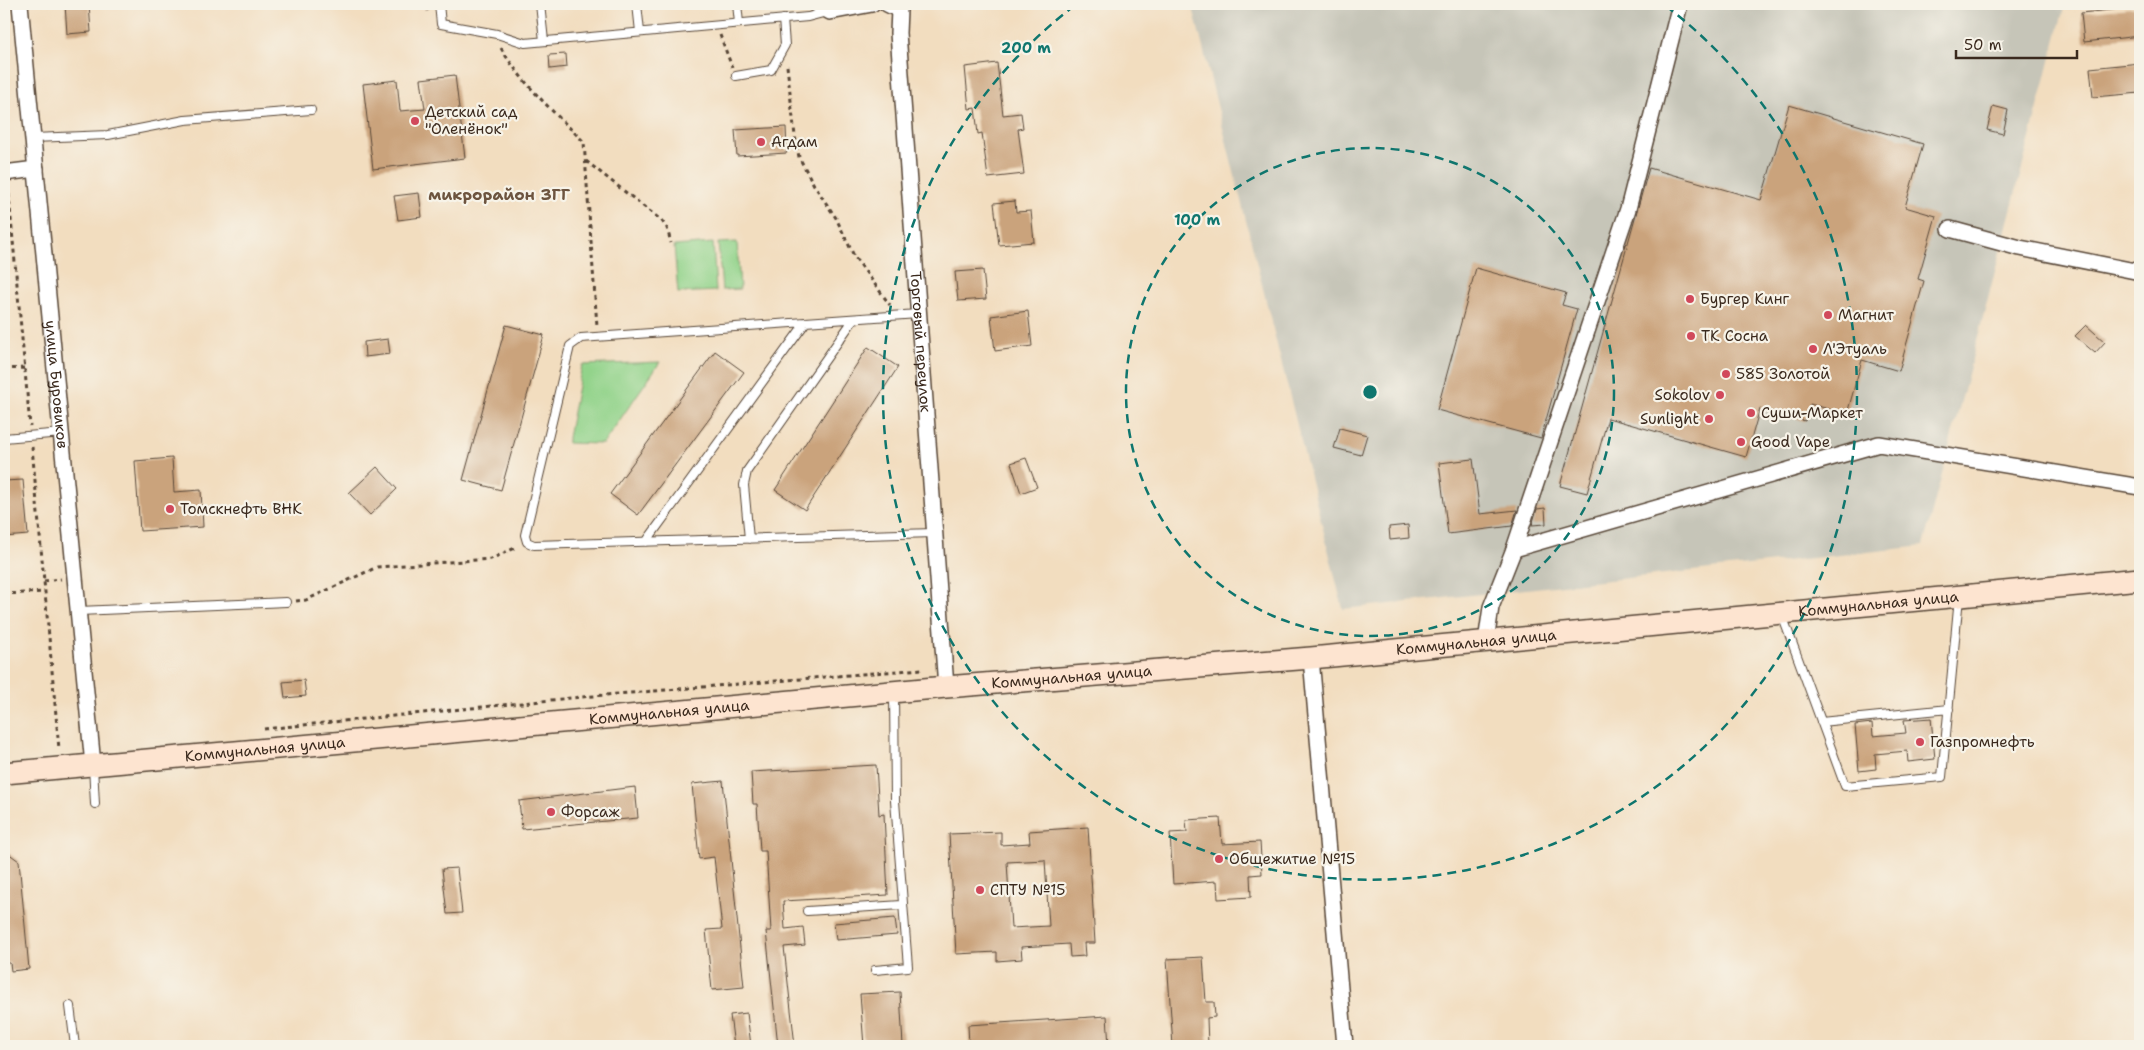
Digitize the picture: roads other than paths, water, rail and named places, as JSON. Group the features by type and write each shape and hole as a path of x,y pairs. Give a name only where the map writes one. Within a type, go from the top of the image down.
{"main road":[{"name":"Коммунальная улица","path":"4,773 894,692 945,677 1311,658 2140,579"}],"street":[{"name":"улица Буровиков","path":"20,4 93,765"},
{"path":"816,4 830,12 872,4"},
{"path":"1486,642 1491,607 1514,549 1628,208 1680,4"},
{"name":"Торговый переулок","path":"896,6 945,677"},
{"path":"4,173 36,169"},
{"path":"1950,229 2020,248 2140,272"},
{"path":"1514,549 1879,444 2140,487"},
{"path":"1311,658 1345,1046"}],"lane":[{"path":"439,4 441,24 497,34 525,43 808,17 830,12"},
{"path":"540,4 544,41"},
{"path":"638,4 640,32"},
{"path":"737,4 739,23"},
{"path":"736,76 771,70 785,45 783,19"},
{"path":"33,138 108,135 185,120 311,110"},
{"path":"918,314 581,338 570,346 525,535 527,542 534,545 934,533"},
{"path":"749,539 744,485 747,472 854,319"},
{"path":"646,542 806,322"},
{"path":"4,438 62,433"},
{"path":"1781,613 1845,786 1942,777 1959,596"},
{"path":"79,611 286,602"},
{"path":"875,970 908,967 895,801 894,692"},
{"path":"1822,722 1949,709"},
{"path":"93,765 95,804"},
{"path":"807,911 902,905"},
{"path":"70,1006 76,1046"}],"place":[{"name":"Детский сад \"Оленёнок\"","path":"415,121"},
{"name":"Агдам","path":"761,142"},
{"name":"Бургер Кинг","path":"1690,299"},
{"name":"Магнит","path":"1828,315"},
{"name":"ТК Сосна","path":"1691,336"},
{"name":"Л'Этуаль","path":"1813,349"},
{"name":"585 Золотой","path":"1726,374"},
{"name":"Sokolov","path":"1720,395"},
{"name":"Суши-Маркет","path":"1751,413"},
{"name":"Sunlight","path":"1709,419"},
{"name":"Good Vape","path":"1741,442"},
{"name":"Томскнефть ВНК","path":"170,509"},
{"name":"Газпромнефть","path":"1920,742"},
{"name":"Форсаж","path":"551,812"},
{"name":"Общежитие №15","path":"1219,859"},
{"name":"СПТУ №15","path":"980,890"}],"district":[{"name":"микрорайон 3ГГ","path":"499,194"}]}
